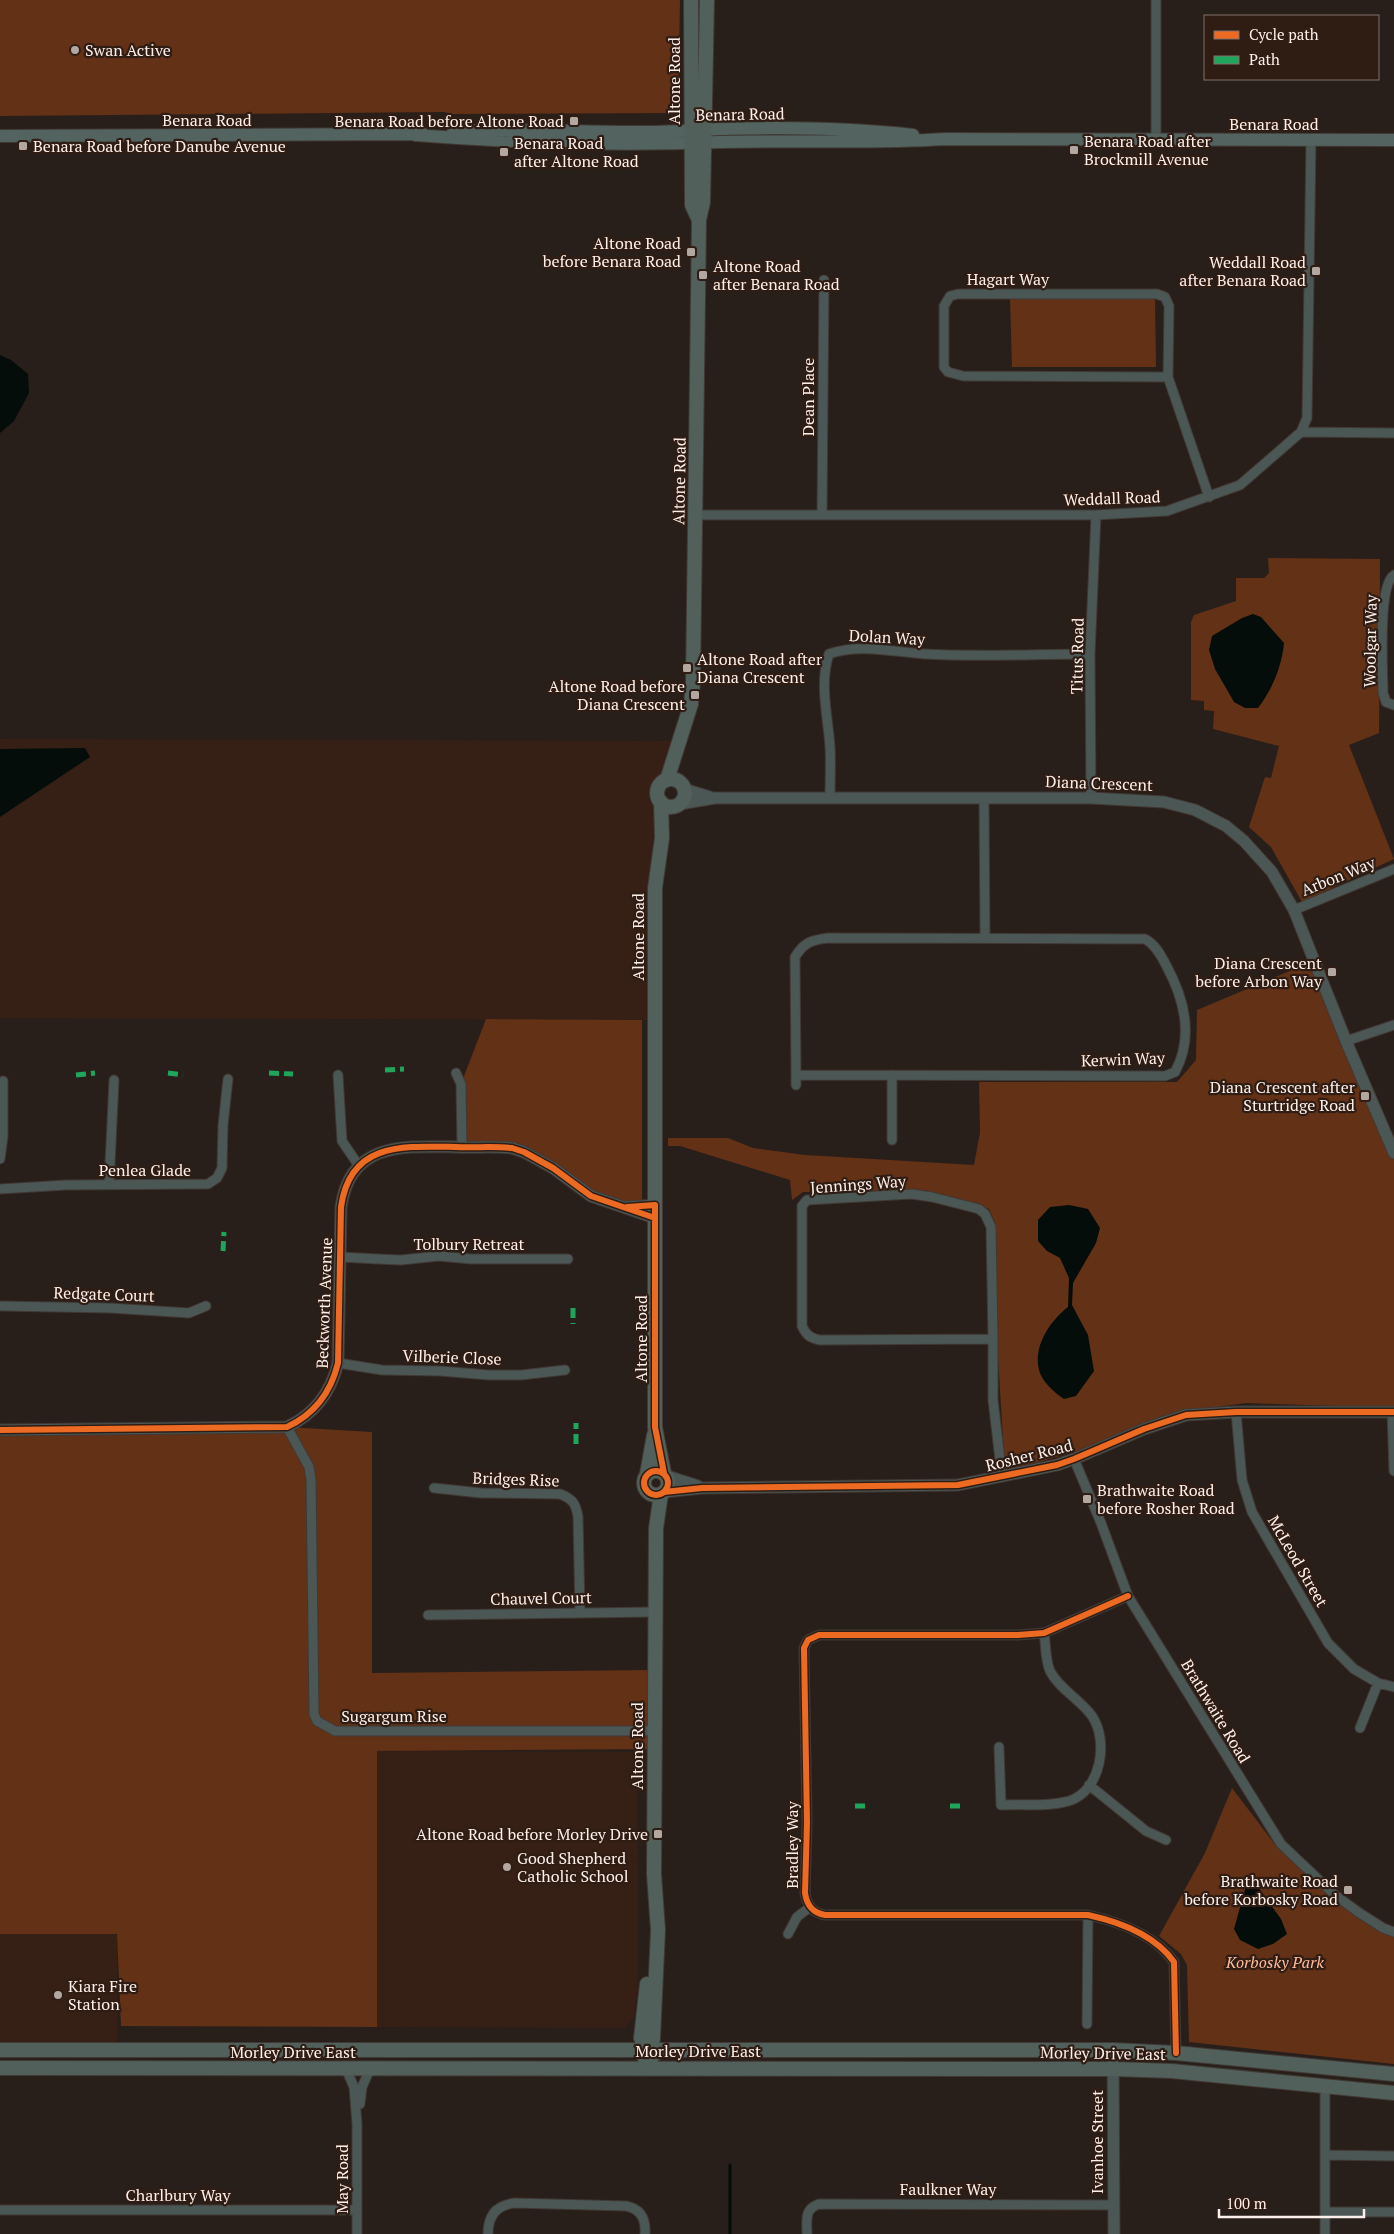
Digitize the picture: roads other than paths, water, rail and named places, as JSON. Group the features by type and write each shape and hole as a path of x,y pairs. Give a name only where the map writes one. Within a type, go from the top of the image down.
{"main road":[{"name":"Altone Road","path":"677,783 679,740 691,704 693,682 696,515 699,220 692,205 696,140 691,0"},
{"name":"Altone Road","path":"696,140 706,130 707,0"},
{"name":"Benara Road","path":"706,130 819,129 886,132 945,139"},
{"name":"Benara Road","path":"0,136 415,135 492,141 696,140 720,142 888,143 945,139 1394,140"},
{"path":"677,783 684,797 679,804 669,806 661,802 658,789 677,783"},
{"name":"Altone Road","path":"661,802 662,838 655,888 654,1212 656,1427 665,1474"},
{"name":"Altone Road","path":"662,838 679,804"},
{"name":"Altone Road","path":"647,1474 656,1427"},
{"path":"655,1470 665,1474 668,1484 662,1493 655,1495 647,1491 644,1482 647,1474 655,1470"},
{"name":"Altone Road","path":"647,1491 656,1528"},
{"name":"Altone Road","path":"649,2051 641,2038 650,1955 654,1874 656,1528 662,1493"},
{"name":"Morley Drive East","path":"0,2050 1114,2050 1176,2053 1394,2074"},
{"path":"111,2050 118,2064 131,2069"},
{"path":"619,2069 633,2066 641,2061 649,2051 659,2061 688,2069"},
{"name":"Morley Drive East","path":"4,2067 346,2070 1114,2069 1172,2071 1394,2093"}],"street":[{"path":"1156,0 1156,140"},
{"path":"1311,140 1307,418 1301,432 1394,433"},
{"name":"Dean Place","path":"822,514 824,280"},
{"name":"Hagart Way","path":"1168,377 963,376 954,374 944,367 944,306 950,296 958,294 1157,294 1165,297 1168,306 1168,377 1209,497"},
{"name":"Weddall Road","path":"696,515 1096,515 1167,511 1240,485 1301,432"},
{"name":"Titus Road","path":"1091,798 1090,654 1096,515"},
{"name":"Woolgar Way","path":"1394,575 1390,578 1383,602 1383,693 1386,702 1394,705"},
{"name":"Dolan Way","path":"830,798 830,748 825,693 826,664 829,654 840,650 925,654 1090,654"},
{"name":"Diana Crescent","path":"677,783 714,798"},
{"name":"Diana Crescent","path":"679,804 714,798 1091,798 1164,802 1195,810 1226,826 1244,841 1267,865 1294,910 1346,1041 1394,1153"},
{"path":"984,798 985,937"},
{"name":"Arbon Way","path":"1294,910 1394,870"},
{"name":"Kerwin Way","path":"796,1075 1165,1076 1175,1072 1184,1049 1184,1006 1176,983 1161,954 1151,942 1145,939 985,937 828,938 811,940 801,947 795,957 796,1085"},
{"path":"1346,1041 1394,1025"},
{"path":"456,1072 461,1084 462,1148"},
{"path":"338,1075 342,1141 359,1166"},
{"path":"892,1075 892,1140"},
{"name":"Penlea Glade","path":"0,1188 200,1185 213,1181 222,1168 223,1125 228,1079"},
{"path":"109,1185 114,1080"},
{"path":"0,1159 3,1136 3,1081"},
{"name":"Beckworth Avenue","path":"287,1427 298,1422 312,1411 325,1397 334,1380 338,1363 343,1192 347,1180 368,1158 392,1148 500,1147 524,1152 553,1168 591,1196 627,1207 654,1212"},
{"name":"Jennings Way","path":"992,1339 820,1340 811,1338 806,1334 802,1326 802,1206 806,1200 912,1194 959,1203 979,1209 985,1214 991,1227 993,1400 1002,1477"},
{"name":"Tolbury Retreat","path":"340,1257 386,1260 439,1256 471,1259 568,1259"},
{"name":"Redgate Court","path":"0,1306 110,1308 189,1313 206,1306"},
{"name":"Vilberie Close","path":"338,1363 382,1370 489,1374 520,1374 565,1370"},
{"name":"Rosher Road","path":"662,1493 702,1488 958,1485 1074,1460 1144,1428 1186,1416 1236,1412 1393,1412"},
{"name":"McLeod Street","path":"1236,1412 1242,1480 1252,1512 1328,1642 1354,1669 1378,1683 1394,1687"},
{"path":"1393,1412 1394,1471"},
{"path":"0,1430 287,1427"},
{"name":"Sugargum Rise","path":"287,1427 309,1467 311,1480 314,1714 318,1721 335,1731 646,1731 654,1729"},
{"name":"Brathwaite Road","path":"1074,1460 1101,1523 1128,1596 1280,1844 1335,1895 1383,1928 1394,1932"},
{"name":"Rosher Road","path":"665,1474 702,1488"},
{"name":"Bridges Rise","path":"434,1488 481,1493 560,1494 571,1498 576,1505 578,1517 580,1612"},
{"name":"Bradley Way","path":"1128,1596 1044,1633 1018,1635 819,1635 808,1640 804,1648 805,1893 806,1901 816,1914 825,1916 1088,1916 1110,1920 1151,1939 1174,1962 1176,2053"},
{"name":"Chauvel Court","path":"428,1615 656,1612"},
{"path":"999,1747 1000,1805 1060,1803 1072,1800 1089,1785 1100,1765 1102,1746 1099,1731 1092,1716 1051,1672 1044,1633"},
{"path":"1360,1728 1378,1683"},
{"path":"1089,1785 1146,1831 1166,1840"},
{"path":"788,1934 797,1917 810,1907"},
{"path":"1087,2024 1088,1916"},
{"name":"Ivanhoe Street","path":"1114,2050 1114,2234"},
{"name":"May Road","path":"357,2234 358,2124 362,2087 370,2069"},
{"name":"May Road","path":"346,2070 354,2087 358,2124"},
{"path":"1324,2087 1325,2234"},
{"path":"1324,2155 1394,2156"},
{"path":"488,2234 488,2223 491,2216 499,2208 515,2204 634,2207 640,2212 644,2220 645,2234"},
{"name":"Faulkner Way","path":"807,2234 807,2213 811,2207 819,2204 1114,2205"},
{"name":"Charlbury Way","path":"0,2210 357,2210"},
{"path":"1324,2212 1394,2212"}],"waterway":[{"path":"730,2165 730,2234"}],"place":[{"name":"Swan Active","path":"75,50"},
{"name":"Benara Road before Altone Road","path":"574,121"},
{"name":"Benara Road before Danube Avenue","path":"23,146"},
{"name":"Benara Road after Brockmill Avenue","path":"1074,150"},
{"name":"Benara Road after Altone Road","path":"504,152"},
{"name":"Altone Road before Benara Road","path":"691,252"},
{"name":"Weddall Road after Benara Road","path":"1316,271"},
{"name":"Altone Road after Benara Road","path":"703,275"},
{"name":"Altone Road after Diana Crescent","path":"687,668"},
{"name":"Altone Road before Diana Crescent","path":"695,695"},
{"name":"Diana Crescent before Arbon Way","path":"1332,972"},
{"name":"Diana Crescent after Sturtridge Road","path":"1365,1096"},
{"name":"Brathwaite Road before Rosher Road","path":"1087,1499"},
{"name":"Altone Road before Morley Drive","path":"658,1834"},
{"name":"Good Shepherd Catholic School","path":"507,1867"},
{"name":"Brathwaite Road before Korbosky Road","path":"1348,1890"},
{"name":"Kiara Fire Station","path":"58,1995"}],"park label":[{"name":"Korbosky Park","path":"1275,1962"}]}
